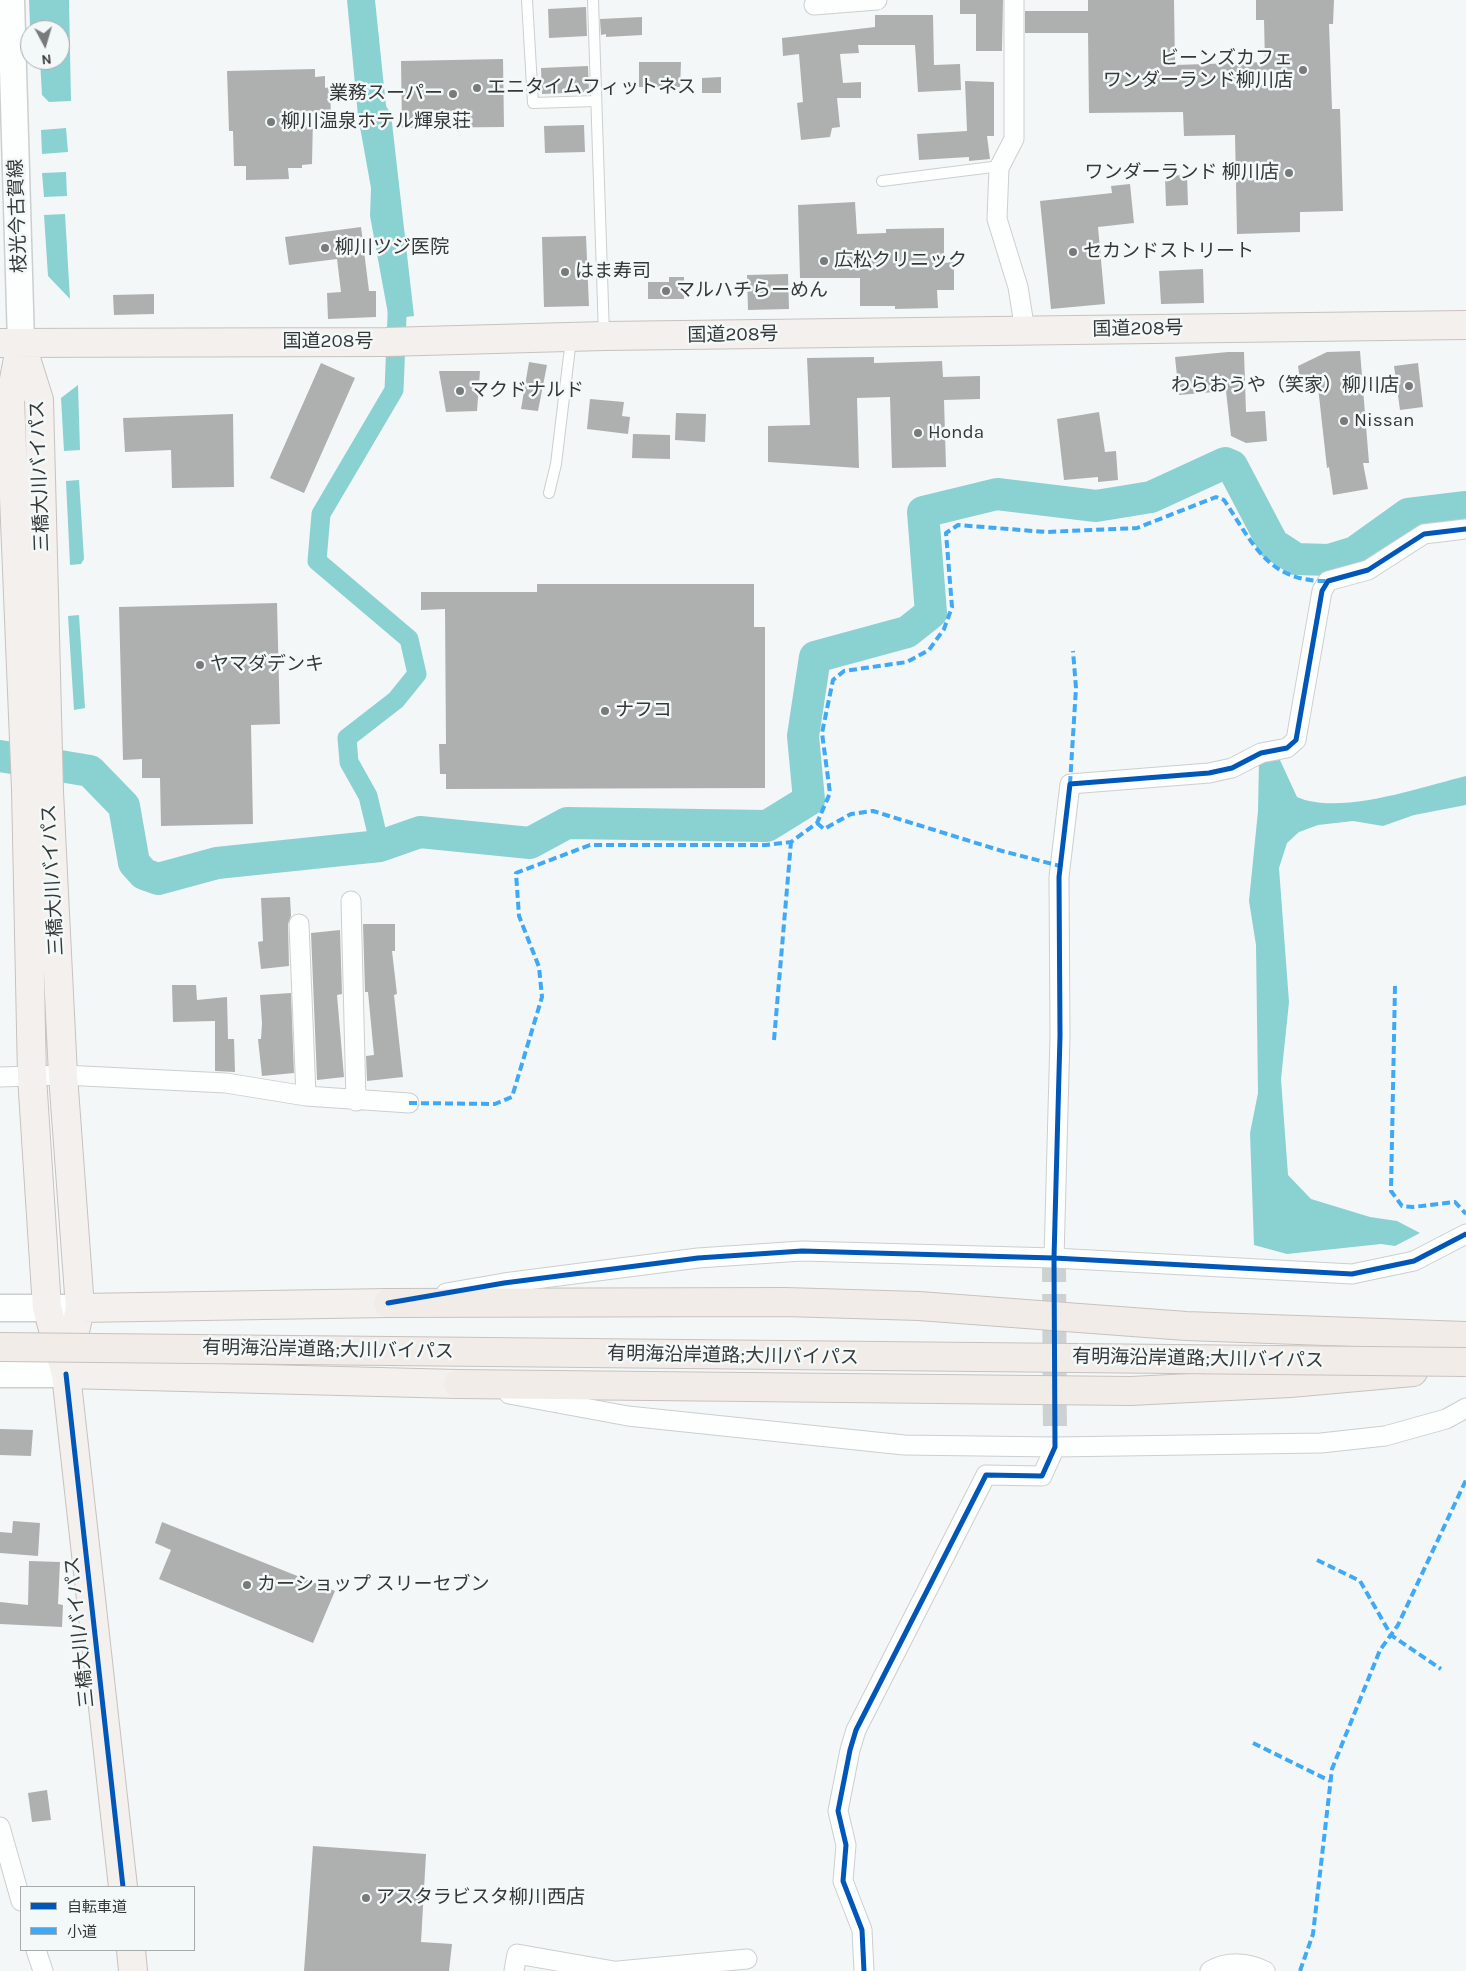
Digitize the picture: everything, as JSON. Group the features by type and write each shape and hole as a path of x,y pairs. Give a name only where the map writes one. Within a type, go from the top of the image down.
{"highway":[{"name":"国道208号","path":"11,343 386,342 604,336 1466,325"},
{"name":"三橋大川バイパス","path":"11,343 10,400 36,735 37,790 32,1076 47,1308 66,1374 124,1886"},
{"name":"三橋大川バイパス","path":"37,790 80,1308 66,1374"},
{"path":"80,1308 388,1303 785,1302 919,1306 1186,1326 1466,1336"},
{"name":"有明海沿岸道路;大川バイパス","path":"0,1347 1466,1362"},
{"name":"有明海沿岸道路;大川バイパス","path":"0,1356 1466,1373"},
{"path":"66,1374 458,1384 1131,1391 1337,1380 1413,1372"},
{"path":"131,1951 133,1971"}],"main road":[{"name":"枝光今古賀線","path":"11,0 14,99 11,343"},
{"path":"0,1308 80,1308"},
{"path":"0,1374 66,1374"}],"street":[{"path":"814,6 877,0"},
{"path":"1014,0 1014,139 1000,166 997,219 1018,287 1025,331"},
{"path":"0,58 14,99"},
{"path":"1054,1258 1060,1036 1059,877 1070,784 1209,773 1232,768 1261,754 1287,748 1296,740 1322,591 1328,581 1368,570 1424,534 1466,529"},
{"path":"351,901 356,1101"},
{"path":"299,924 306,1096"},
{"path":"0,1077 62,1075 226,1083 306,1096 356,1101 409,1103"},
{"path":"388,1303 504,1283 698,1258 802,1250 1054,1258 1352,1274 1414,1261 1466,1234"},
{"path":"458,1384 628,1416 904,1444 1055,1447 1330,1442 1385,1436 1446,1419 1466,1408"},
{"path":"864,1971 862,1930 844,1880 846,1845 838,1811 850,1750 856,1730 986,1475 1042,1476 1055,1447"},
{"path":"0,1827 20,1897"},
{"path":"36,1951 43,1971"},
{"path":"514,1971 517,1954 616,1971 747,1959"},
{"path":"1210,1971 1220,1965 1238,1964 1256,1966 1265,1971"}],"lane":[{"path":"527,0 533,103 596,101"},
{"path":"593,0 604,336"},
{"path":"882,181 1000,166"},
{"path":"549,493 556,464 571,338"}],"water":[{"path":"29,0 69,0 69,20 30,20"},
{"path":"347,0 375,0 386,106 391,114 414,316 389,319 370,216 371,188 358,116"},
{"path":"70,50 71,101 49,102 42,95 41,70 70,70"},
{"path":"66,128 68,152 42,154 41,130"},
{"path":"66,172 67,196 44,197 42,173"},
{"path":"65,214 70,299 48,276 44,215"},
{"path":"78,385 80,450 64,451 61,398"},
{"path":"79,480 84,559 81,564 70,565 66,481"},
{"path":"79,615 85,708 74,710 68,616"},
{"path":"1280,760 1297,797 1315,802 1358,802 1466,776 1466,805 1414,815 1383,826 1353,821 1318,825 1299,832 1287,843 1279,868 1289,1002 1281,1079 1288,1175 1311,1199 1370,1217 1397,1221 1420,1233 1395,1246 1381,1244 1287,1254 1254,1245 1250,1133 1258,1093 1256,945 1249,901 1258,811 1259,761"}],"building":[{"path":"960,0 1003,0 1002,51 976,51 976,14 960,14"},
{"name":"ワンダーランド 柳川店","path":"1088,0 1174,0 1175,65 1265,62 1264,20 1256,20 1256,0 1334,0 1333,24 1329,24 1332,109 1340,109 1343,211 1300,212 1300,232 1237,234 1235,135 1184,136 1183,112 1089,113 1088,33 1025,33 1025,11 1088,11"},
{"path":"586,7 587,36 549,38 548,9"},
{"path":"875,15 933,15 934,65 960,64 961,90 918,92 915,45 858,45 859,53 840,54 843,83 861,82 861,98 837,98 840,127 832,128 830,137 801,140 797,103 803,102 799,54 783,56 782,38 875,27"},
{"path":"642,17 642,35 606,37 606,34 601,35 600,19"},
{"name":"業務スーパー","path":"503,59 504,127 402,128 401,61"},
{"path":"639,62 681,62 680,87 639,87"},
{"path":"588,66 589,92 542,94 541,68"},
{"name":"柳川温泉ホテル輝泉荘","path":"315,69 315,77 325,76 325,88 330,87 331,117 313,117 312,164 302,165 302,168 288,168 289,179 246,180 246,166 234,166 233,131 229,131 227,71"},
{"path":"721,77 721,93 702,93 702,78"},
{"path":"965,81 994,82 994,136 987,136 990,159 969,161 969,157 919,160 917,134 967,131"},
{"path":"584,125 585,152 545,153 544,126"},
{"path":"1187,175 1188,205 1166,206 1165,176"},
{"name":"セカンドストリート","path":"1130,184 1134,223 1098,227 1105,304 1051,309 1040,201 1112,193 1111,186"},
{"path":"855,202 857,234 886,233 886,229 944,228 944,263 954,262 954,290 937,290 938,308 895,309 895,306 860,306 860,278 800,278 798,205"},
{"name":"柳川ツジ医院","path":"361,227 369,291 376,291 376,317 328,319 327,293 341,292 337,259 289,265 285,237"},
{"name":"はま寿司","path":"586,236 589,306 544,307 542,237"},
{"path":"1203,269 1204,303 1161,304 1159,271"},
{"path":"788,274 789,309 748,310 747,275"},
{"name":"マルハチらーめん","path":"669,277 684,277 684,299 648,299 648,282 669,282"},
{"path":"154,294 154,314 114,315 113,295"},
{"name":"Nissan","path":"1360,351 1369,463 1363,463 1368,489 1333,495 1329,467 1327,468 1317,378 1300,380 1298,366 1327,352"},
{"path":"1244,352 1246,412 1265,411 1267,441 1246,443 1231,436 1226,391 1179,395 1175,357"},
{"path":"874,357 874,363 942,361 943,377 980,376 980,399 944,400 946,467 892,468 890,397 857,398 859,468 768,462 768,426 810,425 807,358"},
{"path":"529,362 547,365 538,411 521,409"},
{"path":"321,363 355,378 304,493 270,478"},
{"name":"わらおうや（笑家）柳川店","path":"1418,363 1423,407 1400,410 1394,366"},
{"name":"マクドナルド","path":"439,371 480,371 477,411 446,412"},
{"path":"590,399 624,402 622,416 630,417 628,434 587,429"},
{"path":"1099,412 1105,452 1116,451 1118,480 1098,482 1098,477 1064,480 1057,419"},
{"path":"676,413 706,414 705,442 675,440"},
{"path":"233,414 234,487 172,488 171,450 125,452 123,418"},
{"path":"633,434 670,435 670,459 632,458"},
{"name":"ナフコ","path":"537,584 754,584 754,627 765,627 765,788 446,789 446,774 440,774 439,744 446,744 445,609 421,610 421,592 537,592"},
{"name":"ヤマダデンキ","path":"277,603 280,724 251,725 253,824 161,826 160,778 142,778 142,759 123,760 119,607"},
{"path":"290,897 291,916 288,924 289,966 261,969 258,942 263,941 261,898"},
{"path":"363,924 395,924 395,951 392,951 397,994 394,995 403,1077 367,1081 366,1056 374,1055 368,992 365,992"},
{"path":"340,930 342,994 337,995 344,1077 317,1080 311,933"},
{"path":"172,985 196,985 197,1000 227,997 228,1039 234,1039 235,1072 215,1071 215,1021 173,1022"},
{"path":"291,993 294,1073 262,1076 258,1039 261,1039 262,1023 260,995"},
{"path":"0,1429 33,1430 31,1456 0,1455"},
{"path":"13,1521 40,1523 38,1556 0,1553 0,1532 12,1533"},
{"name":"カーショップ スリーセブン","path":"162,1522 335,1591 313,1643 159,1579 171,1550 155,1543"},
{"path":"29,1561 60,1562 58,1604 63,1605 62,1627 0,1624 0,1602 28,1605"},
{"path":"47,1790 51,1820 32,1822 28,1793"},
{"name":"アスタラビスタ柳川西店","path":"313,1846 426,1854 421,1942 452,1944 449,1971 304,1971"}],"waterway":[{"path":"380,846 368,796 349,762 347,738 396,700 417,674 409,639 317,561 321,514 394,390 398,292"},
{"path":"0,756 90,771 124,806 134,863 144,874 158,879 217,863 380,846 420,832 530,843 567,823 767,826 809,800 803,736 815,657 907,632 931,613 923,512 997,494 1096,506 1151,497 1225,463 1232,466 1273,544 1296,559 1329,560 1355,552 1408,514 1466,507"}],"tunnel":[{"path":"1054,1258 1055,1447"}],"marked path":[{"path":"409,1103 495,1104 512,1097 542,997 539,967 519,916 516,873 590,845 766,845 791,842 817,823 830,793 822,733 833,680 844,671 907,662 929,650 944,629 952,607 946,533 958,525 1046,532 1137,528 1216,497 1224,500 1254,546 1277,568 1308,580 1328,581"},
{"path":"1070,784 1076,688 1073,651"},
{"path":"817,823 824,829 851,814 873,811 1002,851 1060,866"},
{"path":"774,1040 791,842"},
{"path":"1395,986 1391,1191 1402,1206 1413,1207 1455,1202 1466,1214"},
{"path":"1300,1971 1313,1934 1332,1769 1380,1650 1398,1625 1466,1480"},
{"path":"1317,1560 1360,1581 1391,1635 1441,1669"},
{"path":"1253,1743 1330,1781"}],"cycle path":[{"path":"864,1971 862,1930 843,1881 846,1845 838,1811 850,1750 856,1730 986,1475 1042,1476 1055,1447 1054,1258 1060,1036 1059,877 1070,784 1209,773 1232,768 1261,753 1287,748 1296,740 1322,591 1328,581 1368,570 1424,534 1466,529"},
{"path":"388,1303 504,1283 698,1258 802,1251 1054,1258 1352,1274 1414,1261 1466,1234"},
{"path":"66,1374 123,1886"}],"place":[{"name":"ビーンズカフェ ワンダーランド柳川店","path":"1303,70"},
{"name":"エニタイムフィットネス","path":"477,88"},
{"name":"業務スーパー","path":"453,94"},
{"name":"柳川温泉ホテル輝泉荘","path":"271,122"},
{"name":"ワンダーランド 柳川店","path":"1289,173"},
{"name":"柳川ツジ医院","path":"325,248"},
{"name":"セカンドストリート","path":"1073,252"},
{"name":"広松クリニック","path":"824,261"},
{"name":"はま寿司","path":"565,272"},
{"name":"マルハチらーめん","path":"666,291"},
{"name":"わらおうや（笑家）柳川店","path":"1409,386"},
{"name":"マクドナルド","path":"460,391"},
{"name":"Nissan","path":"1344,421"},
{"name":"Honda","path":"918,433"},
{"name":"ヤマダデンキ","path":"200,665"},
{"name":"ナフコ","path":"605,711"},
{"name":"カーショップ スリーセブン","path":"247,1585"},
{"name":"アスタラビスタ柳川西店","path":"366,1898"}]}
